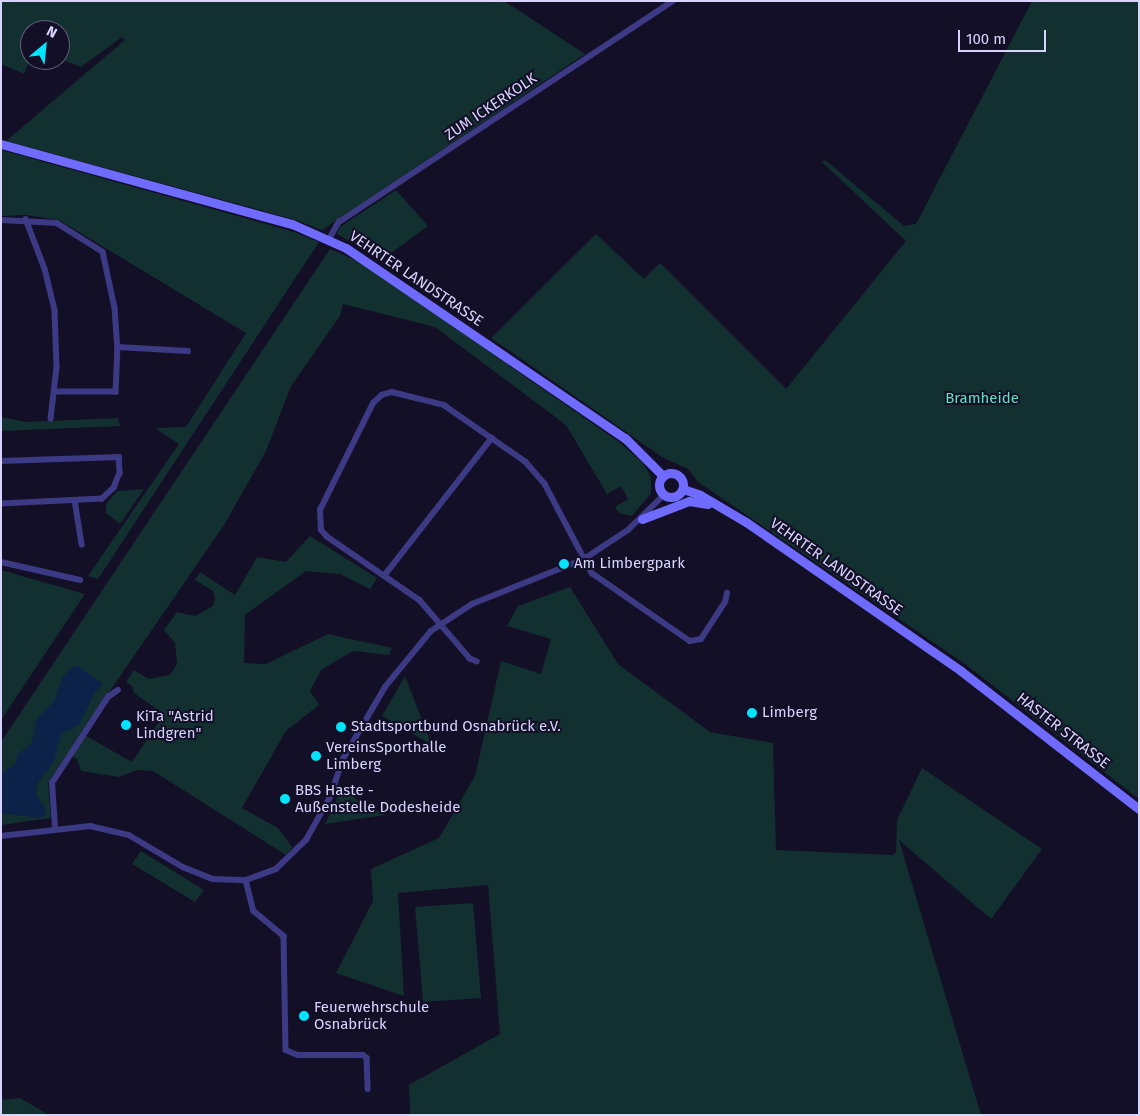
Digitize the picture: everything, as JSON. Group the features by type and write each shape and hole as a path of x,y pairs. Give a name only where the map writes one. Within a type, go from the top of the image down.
{"main road":[{"name":"VEHRTER LANDSTRASSE","path":"1,144 276,220 329,239 364,258 611,428 648,459 664,476"},
{"path":"670,473 679,476 683,489 673,497 664,495 659,486 664,476 670,473"},
{"name":"VEHRTER LANDSTRASSE","path":"683,489 716,503 967,679"},
{"path":"642,520 688,501 716,503"},
{"name":"HASTER STRASSE","path":"967,679 1139,809"}],"street":[{"name":"ZUM ICKERKOLK","path":"329,239 340,222 673,1"},
{"path":"1,220 26,219 57,223 103,252 115,308 118,347 116,392 56,392"},
{"path":"26,219 45,269 55,310 58,343 56,392 51,419"},
{"path":"118,347 188,352"},
{"path":"478,662 470,659 420,601 327,537 318,520 320,510 373,403 382,395 392,392 433,400 526,462 545,484 584,559 597,578 694,642 706,631 725,602 727,593"},
{"path":"384,576 492,438"},
{"path":"1,461 119,457 119,478 107,496 76,500 1,504"},
{"path":"1,836 55,828 109,829 146,843 198,875 229,881 246,880 276,869 298,850 330,797 343,759 385,687 408,655 440,623 472,604 584,559 642,520 664,495"},
{"path":"76,500 82,544"},
{"path":"1,562 80,580"},
{"path":"55,828 52,783 108,697 118,690"},
{"path":"246,880 254,911 284,936 286,1050 298,1055 363,1055 368,1058 368,1089"}],"green space":[{"path":"1,1 504,1 585,54 322,230 296,220 6,141 125,40 122,37 81,67 70,63 70,20 20,20 20,70 26,70 24,74 1,64"},
{"name":"Bramheide","path":"1032,1 1139,1 1139,799 965,664 698,482 688,469 662,457 491,338 596,234 644,279 660,263 786,389 906,241 822,162 825,160 904,226 916,224"},
{"path":"1,150 291,231 319,242 98,579 88,576 179,444 155,428 186,427 246,333 59,220 26,215 1,216"},
{"path":"396,190 428,226 383,259 337,234 340,227"},
{"path":"330,249 362,263 619,442 643,463 651,477 651,493 632,516 619,513 615,507 628,499 621,486 607,494 566,425 435,327 343,304 340,316 291,386 266,451 224,525 81,733 132,762 164,714 134,693 132,686 126,682 134,670 149,679 170,675 177,664 175,643 164,630 177,612 195,616 213,606 215,598 213,591 195,580 200,572 235,595 257,557 286,562 310,536 377,578 370,589 340,574 306,571 245,615 244,663 266,664 328,634 392,648 389,655 353,651 321,670 310,691 319,705 286,731 242,808 278,828 292,847 286,855 153,771 137,770 119,777 81,771 77,759 68,753 48,783 51,818 1,825 1,742"},
{"path":"1,417 26,422 118,418 120,426 1,431"},
{"path":"144,489 120,524 106,513 106,504 117,491"},
{"path":"1,570 85,594 1,720"},
{"path":"570,587 618,664 710,732 773,743 776,850 892,855 896,852 897,820 922,768 1042,849 991,919 899,840 981,1115 410,1115 409,1085 500,1034 488,885 398,893 404,996 336,973 373,901 371,869 439,838 475,776 501,661 541,674 551,639 507,626 518,606"},
{"path":"405,676 432,745 382,716"},
{"path":"341,790 385,815 325,824"},
{"path":"141,851 204,890 195,902 132,864"},
{"path":"473,903 481,998 423,1002 415,907"},
{"path":"20,1098 49,1115 1,1115 1,1100"}],"water":[{"path":"78,666 103,684 94,694 79,725 61,734 54,761 37,784 36,795 45,807 46,815 39,818 1,813 1,774 16,763 18,754 31,744 37,719 54,701 62,678 71,668"}],"place":[{"name":"Am Limbergpark","path":"564,564"},
{"name":"Limberg","path":"752,713"},
{"name":"KiTa \"Astrid Lindgren\"","path":"126,725"},
{"name":"Stadtsportbund Osnabrück e.V.","path":"341,727"},
{"name":"VereinsSporthalle Limberg","path":"316,756"},
{"name":"BBS Haste - Außenstelle Dodesheide","path":"285,799"},
{"name":"Feuerwehrschule Osnabrück","path":"304,1016"}]}
